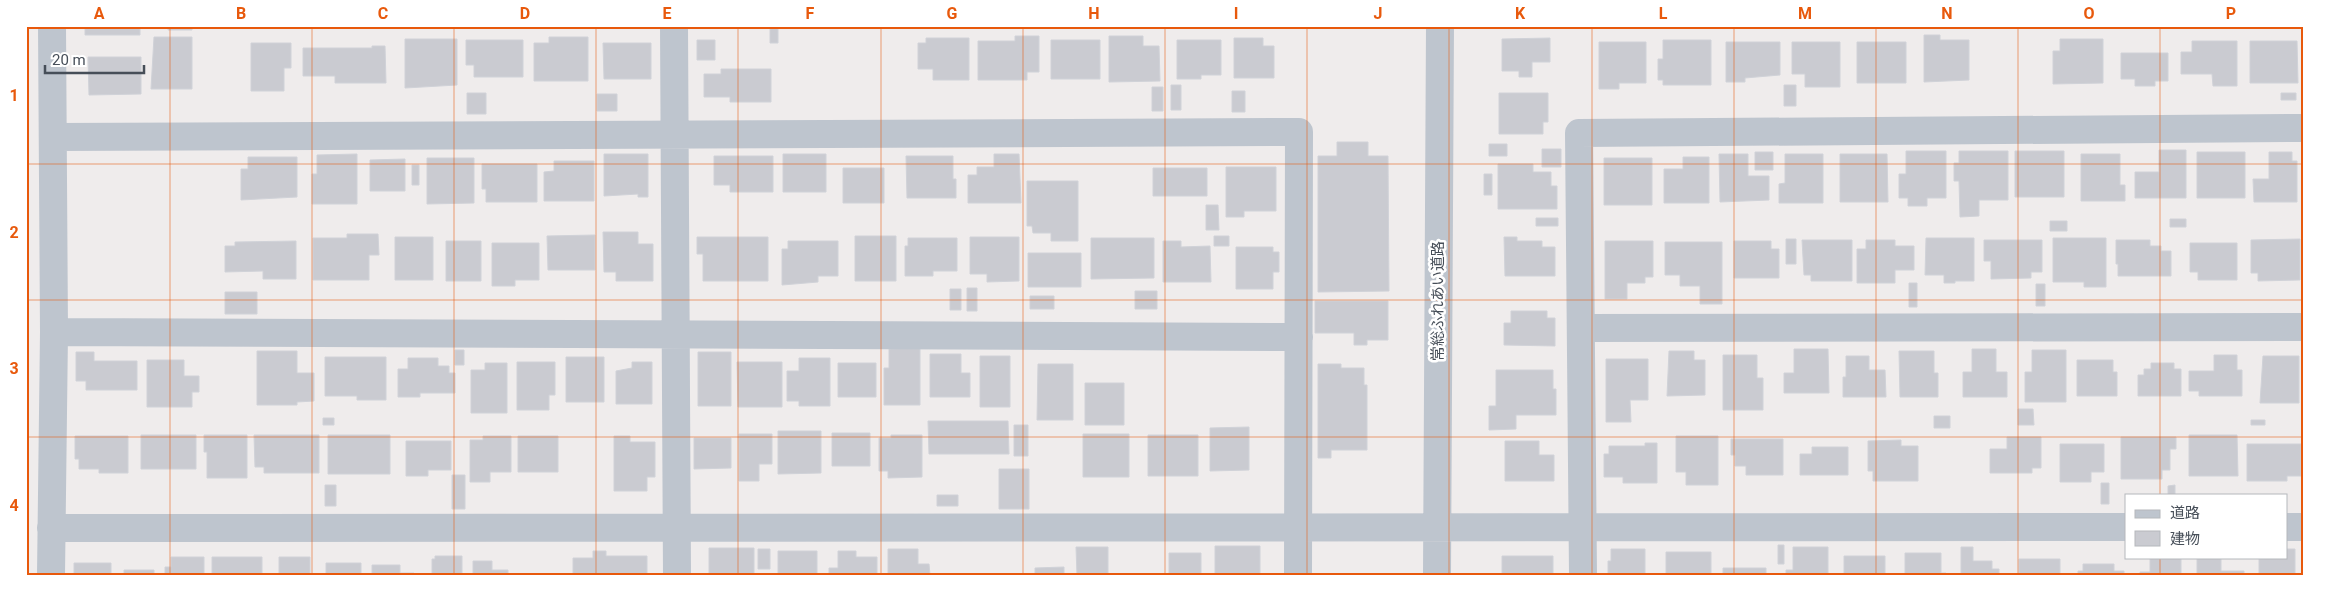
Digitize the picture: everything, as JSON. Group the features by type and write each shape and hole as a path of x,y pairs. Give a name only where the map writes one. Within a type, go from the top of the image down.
{"street":[{"path":"51,575 54,332 52,26"},
{"path":"674,26 677,575"},
{"name":"常総ふれあい道路","path":"1437,575 1440,26"},
{"path":"1583,575 1579,133 2304,128"},
{"path":"54,137 675,133 1299,132 1298,575"},
{"path":"1582,328 2304,327"},
{"path":"54,332 1298,336"},
{"path":"51,528 2125,527"},
{"path":"2288,527 2304,527"}],"building":[{"path":"85,26 140,26 140,35 85,35"},
{"path":"168,26 192,26 192,30 168,30"},
{"path":"770,26 778,26 778,43 770,43"},
{"path":"1924,35 1940,35 1940,40 1969,40 1969,80 1924,82"},
{"path":"1015,36 1039,36 1039,72 1027,72 1027,80 978,80 978,41 1015,41"},
{"path":"1109,36 1143,36 1143,46 1159,46 1160,81 1109,82"},
{"path":"154,37 192,37 192,89 151,89"},
{"path":"549,37 588,37 588,81 534,81 534,43 549,43"},
{"path":"926,38 969,38 969,80 933,80 933,69 918,69 918,43 926,43"},
{"path":"1234,38 1263,38 1263,46 1274,46 1274,78 1234,78"},
{"path":"1550,38 1550,62 1532,62 1532,77 1519,77 1519,71 1502,71 1502,39"},
{"path":"405,39 457,39 457,85 405,88"},
{"path":"2060,39 2103,39 2103,83 2053,84 2053,51 2060,51"},
{"path":"466,40 523,40 523,77 474,77 474,65 466,65"},
{"path":"697,40 715,40 715,60 697,60"},
{"path":"1051,40 1100,40 1100,79 1051,79"},
{"path":"1177,40 1221,40 1221,75 1201,75 1201,79 1177,79"},
{"path":"1663,40 1711,40 1711,85 1663,85 1663,80 1658,80 1658,59 1663,59"},
{"path":"2192,41 2237,41 2237,86 2213,86 2212,74 2181,74 2181,52 2192,52"},
{"path":"2250,41 2297,41 2298,83 2250,83"},
{"path":"1599,42 1646,42 1646,83 1619,83 1619,89 1599,89"},
{"path":"1726,42 1780,42 1780,75 1745,78 1745,82 1726,82"},
{"path":"1792,42 1840,42 1840,87 1805,87 1805,74 1792,74"},
{"path":"1857,42 1906,42 1906,83 1857,83"},
{"path":"251,43 291,43 291,68 284,68 284,91 251,91"},
{"path":"603,43 651,43 651,79 604,79"},
{"path":"372,46 385,46 386,83 335,83 335,76 303,76 303,48 372,48"},
{"path":"2121,53 2168,53 2168,81 2155,81 2155,86 2135,86 2135,79 2121,79"},
{"path":"88,57 141,57 141,94 89,95"},
{"path":"721,69 771,69 771,102 730,102 730,97 704,97 704,74 721,74"},
{"path":"1171,85 1181,85 1181,110 1171,110"},
{"path":"1784,85 1796,85 1796,106 1784,106"},
{"path":"1152,87 1163,87 1163,111 1152,111"},
{"path":"1232,91 1245,91 1245,112 1232,112"},
{"path":"467,93 486,93 486,114 467,114"},
{"path":"1499,93 1548,93 1548,122 1543,122 1543,134 1499,134"},
{"path":"2281,93 2296,93 2296,100 2281,100"},
{"path":"597,94 617,94 617,111 597,111"},
{"path":"1337,142 1368,142 1368,156 1388,156 1389,291 1318,292 1318,156 1337,156"},
{"path":"1489,144 1507,144 1507,156 1489,156"},
{"path":"1542,149 1561,149 1561,167 1542,167"},
{"path":"2159,150 2186,150 2186,198 2135,198 2135,172 2159,172"},
{"path":"1906,151 1946,151 1946,198 1927,198 1927,206 1908,206 1908,198 1899,198 1899,174 1906,174"},
{"path":"1959,151 2008,151 2008,200 1979,200 1979,216 1960,217 1959,181 1954,181 1954,163 1959,163"},
{"path":"2015,151 2064,151 2064,197 2015,197"},
{"path":"1755,152 1773,152 1773,170 1755,170"},
{"path":"2197,152 2245,152 2245,198 2197,198"},
{"path":"2269,152 2292,152 2292,161 2297,161 2297,202 2254,202 2253,179 2269,179"},
{"path":"357,154 357,204 312,204 312,174 317,174 317,155"},
{"path":"604,154 648,154 648,197 638,197 638,194 604,196"},
{"path":"783,154 826,154 826,192 783,192"},
{"path":"994,154 1019,154 1021,203 968,203 968,175 977,175 977,167 994,167"},
{"path":"1719,154 1748,154 1748,176 1769,176 1769,200 1720,202"},
{"path":"1785,154 1823,154 1823,203 1779,203 1779,184 1785,183"},
{"path":"1840,154 1887,154 1888,202 1840,202"},
{"path":"2081,154 2120,154 2120,185 2125,185 2125,201 2081,201"},
{"path":"714,156 773,156 773,192 730,192 730,185 714,185"},
{"path":"906,156 953,156 953,179 956,179 956,198 907,198"},
{"path":"248,157 297,157 297,197 241,200 241,169 248,169"},
{"path":"1683,157 1709,157 1709,203 1664,203 1664,169 1683,169"},
{"path":"427,158 474,158 474,203 427,204"},
{"path":"1604,158 1652,158 1652,205 1604,205"},
{"path":"405,159 405,191 370,191 370,160"},
{"path":"554,161 594,161 594,201 544,201 544,172 554,171"},
{"path":"482,164 537,164 537,202 486,202 486,189 482,189"},
{"path":"1498,164 1533,164 1533,172 1551,172 1551,186 1557,186 1557,209 1498,209"},
{"path":"412,165 419,165 419,185 412,185"},
{"path":"1226,167 1276,167 1276,211 1244,211 1244,217 1226,217"},
{"path":"843,168 884,168 884,203 843,203"},
{"path":"1153,168 1207,168 1207,196 1153,196"},
{"path":"1484,174 1492,174 1492,195 1484,195"},
{"path":"1027,181 1078,181 1078,241 1051,241 1051,233 1033,233 1032,226 1027,226"},
{"path":"1206,205 1218,205 1219,230 1206,230"},
{"path":"1536,218 1558,218 1558,226 1536,226"},
{"path":"2170,219 2186,219 2186,227 2170,227"},
{"path":"2050,221 2067,221 2067,231 2050,231"},
{"path":"603,232 638,232 638,244 653,244 653,281 616,281 616,272 604,272"},
{"path":"347,234 378,234 379,255 369,255 369,280 313,280 313,238 347,238"},
{"path":"595,235 595,270 548,270 547,236"},
{"path":"855,236 896,236 896,281 855,281"},
{"path":"1214,236 1229,236 1229,246 1214,246"},
{"path":"395,237 433,237 433,280 395,280"},
{"path":"697,237 768,237 768,281 703,281 703,254 697,254"},
{"path":"970,237 1019,237 1019,281 987,282 987,274 970,274"},
{"path":"1504,237 1517,237 1517,241 1542,241 1542,247 1555,247 1555,276 1505,276"},
{"path":"908,238 957,238 957,271 933,271 933,276 905,276 905,246 908,246"},
{"path":"1091,238 1154,238 1154,278 1091,279"},
{"path":"1926,238 1974,238 1974,281 1944,283 1944,275 1925,275"},
{"path":"2053,238 2106,238 2106,287 2084,287 2084,282 2053,282"},
{"path":"1786,239 1796,239 1796,264 1786,264"},
{"path":"2300,239 2300,280 2258,281 2258,273 2251,273 2251,240"},
{"path":"1802,240 1852,240 1852,281 1811,281 1811,275 1804,275"},
{"path":"1866,240 1895,240 1895,246 1914,246 1914,270 1895,270 1895,283 1857,283 1857,249 1866,249"},
{"path":"1984,240 2042,240 2042,272 2031,272 2031,278 1991,279 1991,261 1984,261"},
{"path":"2116,240 2150,240 2150,246 2161,246 2161,251 2171,251 2171,276 2118,276"},
{"path":"296,241 296,279 263,279 263,271 225,272 225,246 235,246 235,242"},
{"path":"446,241 481,241 481,281 446,281"},
{"path":"788,241 838,241 838,276 818,276 818,282 782,285 782,249 788,249"},
{"path":"1163,241 1181,241 1181,247 1210,246 1211,282 1163,282"},
{"path":"1605,241 1653,241 1653,277 1645,277 1645,283 1627,283 1627,299 1605,299"},
{"path":"1734,241 1771,241 1771,249 1779,249 1779,278 1734,278"},
{"path":"1665,242 1722,242 1722,304 1700,304 1700,286 1680,286 1680,275 1665,275"},
{"path":"492,243 539,243 539,280 515,280 515,286 492,286"},
{"path":"2190,243 2237,243 2237,280 2198,280 2198,272 2190,272"},
{"path":"1236,247 1273,247 1273,252 1279,252 1279,272 1273,272 1273,289 1236,289"},
{"path":"1028,253 1081,253 1081,287 1028,287"},
{"path":"1909,283 1917,283 1917,307 1909,307"},
{"path":"2036,284 2045,284 2045,306 2036,306"},
{"path":"967,288 977,288 977,311 967,311"},
{"path":"950,289 961,289 961,310 950,310"},
{"path":"1135,291 1157,291 1157,309 1135,309"},
{"path":"225,292 257,292 257,314 225,314"},
{"path":"1030,296 1054,296 1054,309 1030,309"},
{"path":"1315,301 1388,301 1388,340 1367,340 1367,345 1354,345 1354,333 1315,333"},
{"path":"1511,311 1547,311 1547,318 1555,318 1555,346 1504,345 1504,323 1511,323"},
{"path":"920,348 920,405 884,405 884,368 889,368 889,349"},
{"path":"1794,349 1828,349 1829,393 1784,393 1784,373 1794,373"},
{"path":"1972,349 1996,349 1996,372 2007,372 2007,397 1963,397 1963,372 1972,372"},
{"path":"455,350 464,350 464,365 455,365"},
{"path":"2032,350 2066,350 2066,402 2025,402 2025,372 2032,372"},
{"path":"257,351 297,351 297,373 314,373 314,401 297,402 297,405 257,405"},
{"path":"1669,351 1694,351 1694,360 1705,360 1705,395 1667,396"},
{"path":"1899,351 1934,351 1934,373 1938,373 1938,397 1900,397"},
{"path":"76,352 94,352 94,361 137,361 137,390 86,390 86,381 76,381"},
{"path":"698,352 731,352 731,406 698,406"},
{"path":"930,354 961,354 961,373 970,373 970,397 930,397"},
{"path":"1723,355 1757,355 1757,378 1763,378 1763,410 1723,410"},
{"path":"2214,355 2237,355 2237,370 2242,370 2242,396 2199,396 2199,391 2189,391 2189,371 2214,371"},
{"path":"980,356 1010,356 1010,407 980,407"},
{"path":"1846,356 1869,356 1869,370 1885,370 1886,397 1843,397 1843,377 1846,377"},
{"path":"2263,356 2299,356 2299,403 2260,403"},
{"path":"325,357 386,357 386,400 357,400 357,396 325,396"},
{"path":"566,357 604,357 604,402 566,402"},
{"path":"408,358 438,358 438,366 449,366 449,373 455,373 455,393 420,393 420,397 398,397 398,369 408,369"},
{"path":"799,358 830,358 830,406 799,406 799,401 787,401 787,371 799,371"},
{"path":"1606,359 1648,359 1648,400 1630,400 1631,422 1606,422"},
{"path":"147,360 184,360 184,376 199,376 199,392 192,392 192,407 147,407"},
{"path":"2077,360 2113,360 2113,372 2117,372 2117,396 2077,396"},
{"path":"517,362 555,362 555,395 549,395 549,410 517,410"},
{"path":"632,362 652,362 652,404 616,404 616,371 632,368"},
{"path":"737,362 782,362 782,407 738,407"},
{"path":"485,363 507,363 507,413 471,413 471,370 485,370"},
{"path":"838,363 876,363 876,397 838,397"},
{"path":"2151,363 2174,363 2174,369 2181,369 2181,396 2138,396 2138,375 2144,375 2144,369 2151,369"},
{"path":"1038,364 1073,364 1073,420 1037,420"},
{"path":"1318,364 1341,364 1341,368 1364,368 1364,385 1367,385 1367,450 1331,450 1331,458 1318,458"},
{"path":"1496,370 1553,370 1553,389 1556,389 1556,415 1516,415 1516,429 1489,430 1489,406 1496,406"},
{"path":"1085,383 1124,383 1124,425 1085,425"},
{"path":"2018,409 2033,409 2034,425 2018,425"},
{"path":"1934,416 1950,416 1950,428 1934,428"},
{"path":"323,418 334,418 334,425 323,425"},
{"path":"2251,420 2265,420 2265,425 2251,425"},
{"path":"928,421 1008,421 1009,454 929,454"},
{"path":"1014,425 1028,425 1028,456 1014,456"},
{"path":"1249,427 1249,470 1210,471 1210,428"},
{"path":"778,431 821,431 821,473 778,474"},
{"path":"832,433 870,433 870,466 832,466"},
{"path":"739,434 772,434 772,464 759,464 759,481 739,481"},
{"path":"1083,434 1129,434 1129,477 1083,477"},
{"path":"141,435 196,435 196,469 141,469"},
{"path":"204,435 247,435 247,478 207,478 207,452 204,452"},
{"path":"254,435 319,435 319,473 264,473 264,467 255,467"},
{"path":"328,435 390,435 390,474 328,474"},
{"path":"891,435 922,435 922,477 888,478 888,471 879,471 879,438 891,438"},
{"path":"1148,435 1198,435 1198,476 1148,476"},
{"path":"2189,435 2237,435 2238,476 2189,476"},
{"path":"75,436 128,436 128,473 99,473 99,469 79,469 79,459 75,459"},
{"path":"483,436 511,436 511,472 490,472 490,482 470,482 470,440 483,440"},
{"path":"518,436 558,436 558,472 518,472"},
{"path":"614,436 630,436 630,442 655,442 655,477 647,477 647,491 614,491"},
{"path":"1676,436 1718,436 1718,485 1686,485 1686,472 1676,472"},
{"path":"2007,437 2041,437 2041,468 2032,468 2032,473 1990,473 1990,449 2007,449"},
{"path":"2121,437 2176,437 2176,449 2170,449 2170,470 2162,470 2162,479 2121,479"},
{"path":"694,438 731,438 731,468 694,469"},
{"path":"1731,439 1783,439 1783,475 1746,475 1746,466 1735,466 1735,455 1731,455"},
{"path":"1901,440 1901,446 1918,446 1918,481 1873,481 1873,471 1868,471 1868,441"},
{"path":"406,441 451,441 451,470 428,470 428,476 406,476"},
{"path":"1505,441 1539,441 1539,455 1554,455 1554,481 1505,481"},
{"path":"1645,443 1657,443 1657,483 1623,483 1623,477 1604,477 1604,454 1609,454 1609,446 1645,446"},
{"path":"2060,444 2104,444 2104,472 2091,472 2091,482 2060,482"},
{"path":"2247,444 2301,444 2301,476 2287,476 2287,481 2247,481"},
{"path":"1812,447 1848,447 1848,475 1800,475 1800,454 1812,454"},
{"path":"999,469 1029,469 1029,509 999,509"},
{"path":"452,475 465,475 465,509 452,509"},
{"path":"2101,483 2109,483 2109,504 2101,504"},
{"path":"325,485 336,485 336,506 325,506"},
{"path":"2175,485 2175,494 2168,494 2168,486"},
{"path":"937,495 958,495 958,506 937,506"},
{"path":"1778,545 1784,545 1784,564 1778,564"},
{"path":"1215,546 1260,546 1260,575 1215,575"},
{"path":"1076,547 1108,547 1108,575 1077,575"},
{"path":"1793,547 1828,547 1828,575 1786,575 1786,570 1793,570"},
{"path":"1961,547 1973,547 1973,561 1992,561 1992,569 1999,569 1999,575 1961,575"},
{"path":"709,548 754,548 754,575 709,575"},
{"path":"758,549 770,549 770,569 758,569"},
{"path":"888,549 918,549 918,564 929,564 930,575 888,575"},
{"path":"1611,549 1645,549 1645,575 1608,575 1608,561 1611,561"},
{"path":"2288,549 2295,549 2295,575 2259,575 2259,559 2288,558"},
{"path":"593,551 606,551 606,556 647,556 647,575 573,575 573,558 593,558"},
{"path":"778,551 817,551 817,575 778,575"},
{"path":"838,551 856,551 856,557 877,557 877,575 829,575 829,568 838,568"},
{"path":"1666,552 1711,552 1711,575 1666,575"},
{"path":"1169,553 1201,553 1201,575 1169,575"},
{"path":"1905,553 1941,553 1941,573 1946,573 1946,575 1905,575"},
{"path":"435,556 462,556 462,575 432,575 432,559 435,559"},
{"path":"1502,556 1553,556 1553,575 1502,575"},
{"path":"1844,556 1885,556 1885,575 1844,575"},
{"path":"171,557 204,557 204,575 165,575 165,567 171,567"},
{"path":"212,557 262,557 262,575 212,575"},
{"path":"279,557 310,557 310,574 318,575 279,575"},
{"path":"2150,558 2181,558 2181,575 2140,575 2140,572 2150,572"},
{"path":"2197,558 2221,558 2221,571 2244,571 2244,575 2197,575"},
{"path":"2019,559 2060,559 2060,575 2019,575"},
{"path":"473,561 492,561 492,570 508,570 508,575 473,575"},
{"path":"74,563 111,563 111,575 74,575"},
{"path":"326,563 361,563 361,575 326,575"},
{"path":"2083,564 2114,564 2114,571 2124,571 2124,575 2078,575 2078,571 2083,571"},
{"path":"372,565 400,565 400,573 414,573 414,575 372,575"},
{"path":"1064,567 1064,575 1035,575 1035,568"},
{"path":"1723,568 1766,568 1766,575 1723,575"},
{"path":"124,570 154,570 154,575 124,575"}]}
